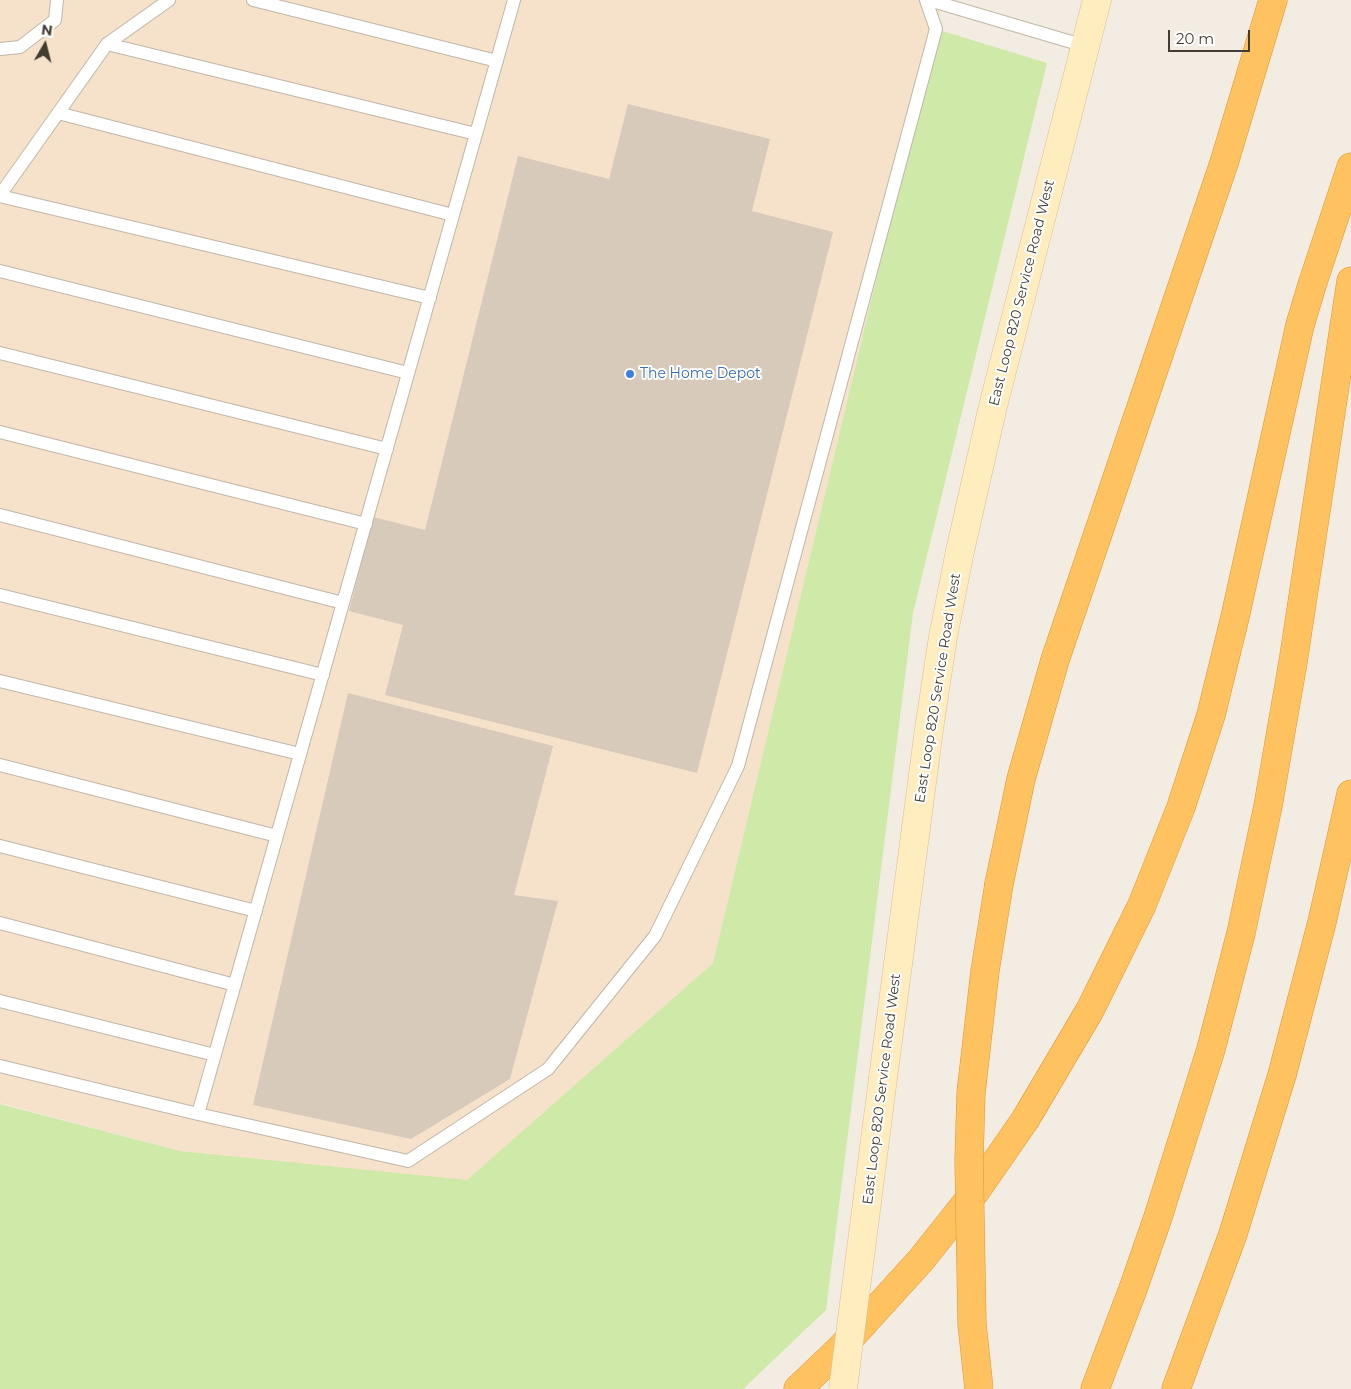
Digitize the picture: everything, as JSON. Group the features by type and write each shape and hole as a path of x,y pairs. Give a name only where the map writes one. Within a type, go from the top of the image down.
{"highway":[{"path":"979,1389 972,1324 969,1169 972,1093 985,971 999,884 1022,779 1055,660 1224,164 1273,0"},
{"path":"798,1389 841,1348 914,1268 975,1192 1025,1120 1090,1010 1142,905 1181,807 1210,715 1235,617 1300,325 1351,168"},
{"path":"1095,1389 1158,1217 1211,1049 1241,933 1268,806 1294,662 1351,281"},
{"path":"1176,1389 1233,1234 1280,1084 1322,922 1351,794"}],"main road":[{"name":"East Loop 820 Service Road West","path":"843,1389 929,729 943,637 958,560 995,396 1097,0"}],"lane":[{"path":"0,49 20,47 56,20 58,0"},
{"path":"147,0 152,12"},
{"path":"168,0 107,44 0,195 430,298"},
{"path":"253,0 497,61"},
{"path":"198,1114 514,0"},
{"path":"928,0 1084,46"},
{"path":"0,1066 198,1114 408,1161 548,1069 655,936 738,766 936,29 928,0"},
{"path":"107,44 476,134"},
{"path":"58,112 453,215"},
{"path":"0,271 408,373"},
{"path":"0,353 387,449"},
{"path":"0,432 366,524"},
{"path":"0,515 343,604"},
{"path":"0,595 323,675"},
{"path":"0,681 300,754"},
{"path":"0,765 277,836"},
{"path":"0,846 256,911"},
{"path":"0,923 235,985"},
{"path":"0,1001 215,1055"}],"shaded area":[{"path":"0,0 943,0 713,963 467,1181 180,1151 0,1103"}],"green space":[{"path":"936,29 1047,63 913,613 826,1310 743,1389 0,1389 0,1104 180,1151 467,1180 713,963"}],"building":[{"name":"The Home Depot","path":"628,104 770,139 752,211 833,232 697,773 385,695 403,625 349,611 373,517 425,530 518,156 609,179"},
{"path":"348,693 553,746 514,895 558,901 510,1079 411,1139 253,1105"}],"place":[{"name":"The Home Depot","path":"630,374"}]}
